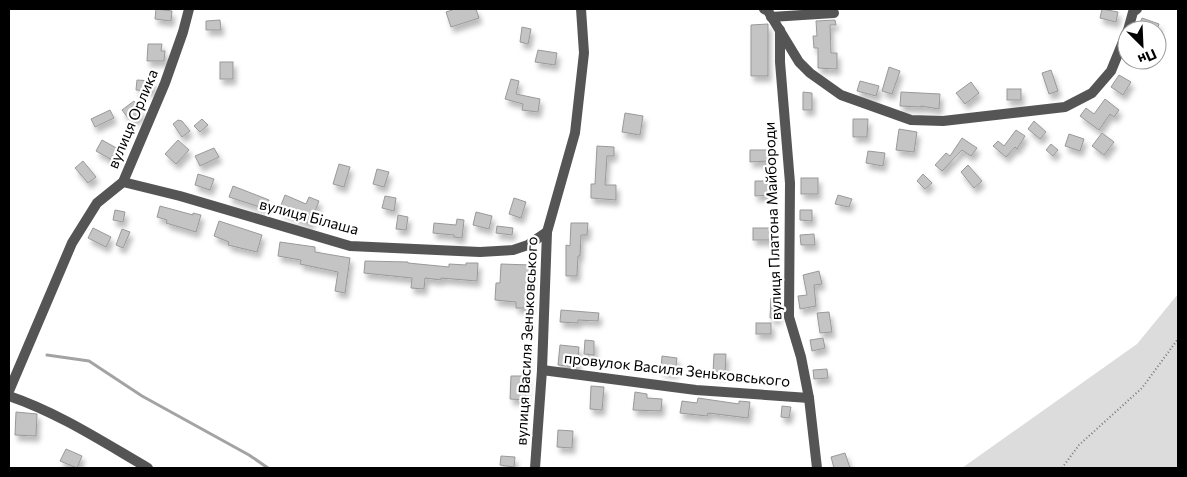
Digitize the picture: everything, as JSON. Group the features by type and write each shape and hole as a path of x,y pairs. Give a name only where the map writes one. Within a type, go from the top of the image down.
{"street":[{"name":"вулиця Орлика","path":"9,390 72,243 97,203 123,182 165,83 189,9"},
{"name":"вулиця Василя Зеньковського","path":"534,468 542,370 547,232 575,133 584,53 581,9"},
{"path":"764,9 780,30 799,62 810,74 841,95 911,120 943,121 1065,107 1092,93 1111,71 1117,56"},
{"path":"771,17 834,13"},
{"name":"вулиця Платона Майбороди","path":"780,30 780,62 790,184 789,318 801,357 809,398 817,468"},
{"name":"вулиця Білаша","path":"123,182 180,196 350,246 488,252 512,250 528,246 547,232"},
{"name":"провулок Василя Зеньковського","path":"542,370 696,390 809,398"},
{"path":"9,396 35,404 78,426 148,468"}],"path":[{"path":"1062,468 1079,445 1142,388 1178,339"}],"shaded area":[{"path":"1178,294 1178,468 962,468 1137,344"}],"building":[{"path":"156,9 172,11 171,21 155,19"},
{"path":"455,9 476,9 479,18 451,27 446,12"},
{"path":"1102,9 1118,12 1116,22 1100,18"},
{"path":"220,20 221,30 206,30 206,21"},
{"path":"835,20 836,25 830,25 831,53 837,53 837,69 818,68 818,48 814,48 813,36 817,36 816,21"},
{"path":"768,24 768,76 751,76 751,25"},
{"path":"522,27 531,29 528,44 520,42"},
{"path":"148,44 162,44 161,51 165,51 164,61 147,61"},
{"path":"538,50 557,53 555,65 535,62"},
{"path":"220,62 233,62 233,79 220,79"},
{"path":"889,67 900,71 892,94 882,91"},
{"path":"1051,70 1058,91 1049,94 1042,73"},
{"path":"1119,75 1131,82 1123,95 1111,87"},
{"path":"511,79 519,81 516,94 540,99 538,112 522,110 523,104 505,99"},
{"path":"137,80 153,81 152,91 136,90"},
{"path":"860,81 879,86 876,96 857,91"},
{"path":"971,82 979,93 965,104 956,93"},
{"path":"1007,89 1021,89 1021,100 1007,100"},
{"path":"803,92 812,93 812,110 803,110"},
{"path":"901,92 940,94 939,109 921,106 900,106"},
{"path":"1105,99 1119,110 1114,117 1110,114 1099,130 1080,116 1086,108 1094,114"},
{"path":"134,101 142,114 131,122 122,110"},
{"path":"110,110 114,118 95,127 91,119"},
{"path":"625,113 643,116 640,135 622,132"},
{"path":"202,119 208,125 200,132 194,126"},
{"path":"853,119 868,119 867,137 853,137"},
{"path":"178,120 182,121 190,131 182,137 173,124"},
{"path":"1034,121 1046,132 1040,139 1028,129"},
{"path":"899,129 917,132 914,152 896,150"},
{"path":"1016,130 1025,136 1017,149 1015,147 1006,157 993,146 998,141 1004,146"},
{"path":"1102,133 1114,142 1104,155 1092,146"},
{"path":"1069,134 1084,139 1080,151 1065,146"},
{"path":"962,138 977,148 971,156 962,150 942,171 935,165 946,153 950,156"},
{"path":"102,140 120,150 114,161 96,151"},
{"path":"178,140 189,150 176,164 165,154"},
{"path":"1051,144 1058,150 1053,156 1046,150"},
{"path":"597,146 614,147 614,156 607,156 605,185 616,185 616,200 591,198 591,184 595,184"},
{"path":"214,148 219,157 200,166 195,156"},
{"path":"750,150 769,150 769,161 750,162"},
{"path":"868,151 885,153 883,166 866,163"},
{"path":"83,161 96,177 88,183 75,168"},
{"path":"339,164 350,167 344,187 333,184"},
{"path":"968,165 982,181 974,188 961,172"},
{"path":"377,169 389,172 384,187 373,184"},
{"path":"198,174 214,179 210,190 195,185"},
{"path":"923,174 932,183 925,189 917,181"},
{"path":"801,178 818,178 818,194 801,194"},
{"path":"755,181 770,181 771,195 755,196"},
{"path":"233,186 269,200 266,209 229,197"},
{"path":"285,195 306,204 309,197 319,201 310,224 279,210"},
{"path":"838,195 852,199 849,207 835,204"},
{"path":"385,196 396,198 394,211 382,208"},
{"path":"514,198 526,202 521,218 509,214"},
{"path":"160,206 193,215 193,213 201,215 196,232 166,223 167,220 157,217"},
{"path":"115,210 125,212 123,222 113,220"},
{"path":"800,210 812,210 812,221 800,220"},
{"path":"476,212 492,216 489,229 473,225"},
{"path":"398,215 408,217 406,230 396,229"},
{"path":"457,219 464,220 462,238 454,237 454,235 433,233 434,223 456,225"},
{"path":"219,221 262,235 257,252 228,245 229,242 214,236"},
{"path":"571,223 588,223 587,235 581,235 577,276 566,276 566,245 570,246"},
{"path":"497,226 513,228 512,235 496,233"},
{"path":"93,228 111,237 106,247 88,238"},
{"path":"753,228 773,228 773,240 753,240"},
{"path":"122,229 130,232 123,248 116,245"},
{"path":"814,234 815,245 801,245 800,235"},
{"path":"280,242 315,247 315,252 350,258 345,293 335,291 338,272 300,264 301,260 278,256"},
{"path":"365,261 408,262 449,267 449,264 466,265 466,263 478,263 477,281 425,278 424,289 411,288 412,278 364,273"},
{"path":"501,264 530,265 530,308 516,308 516,302 495,300 496,283 500,283"},
{"path":"819,271 822,284 814,285 816,306 800,309 798,296 807,295 803,275"},
{"path":"771,298 779,299 778,319 770,318"},
{"path":"561,310 599,313 598,321 578,320 578,323 560,322"},
{"path":"829,312 832,332 820,333 817,313"},
{"path":"756,323 771,323 771,334 756,334"},
{"path":"823,338 825,348 812,351 810,340"},
{"path":"585,340 594,341 594,355 584,354"},
{"path":"560,345 579,347 577,367 558,365"},
{"path":"714,354 726,354 725,374 713,373"},
{"path":"662,356 677,358 675,373 661,371"},
{"path":"827,369 828,378 814,379 813,370"},
{"path":"511,376 527,376 525,400 510,399"},
{"path":"591,386 604,387 602,410 590,409"},
{"path":"635,392 647,394 647,398 662,399 661,411 633,410"},
{"path":"698,398 739,404 739,401 750,402 748,418 708,413 707,416 680,413 682,401 697,403"},
{"path":"782,406 791,407 789,418 781,417"},
{"path":"16,412 37,414 36,436 15,435"},
{"path":"558,430 573,431 572,448 557,447"},
{"path":"66,449 82,456 77,468 60,461"},
{"path":"845,453 850,468 834,468 831,457"},
{"path":"501,456 515,457 514,467 500,465"}],"waterway":[{"path":"47,355 89,361 142,396 249,455 268,468"}]}
